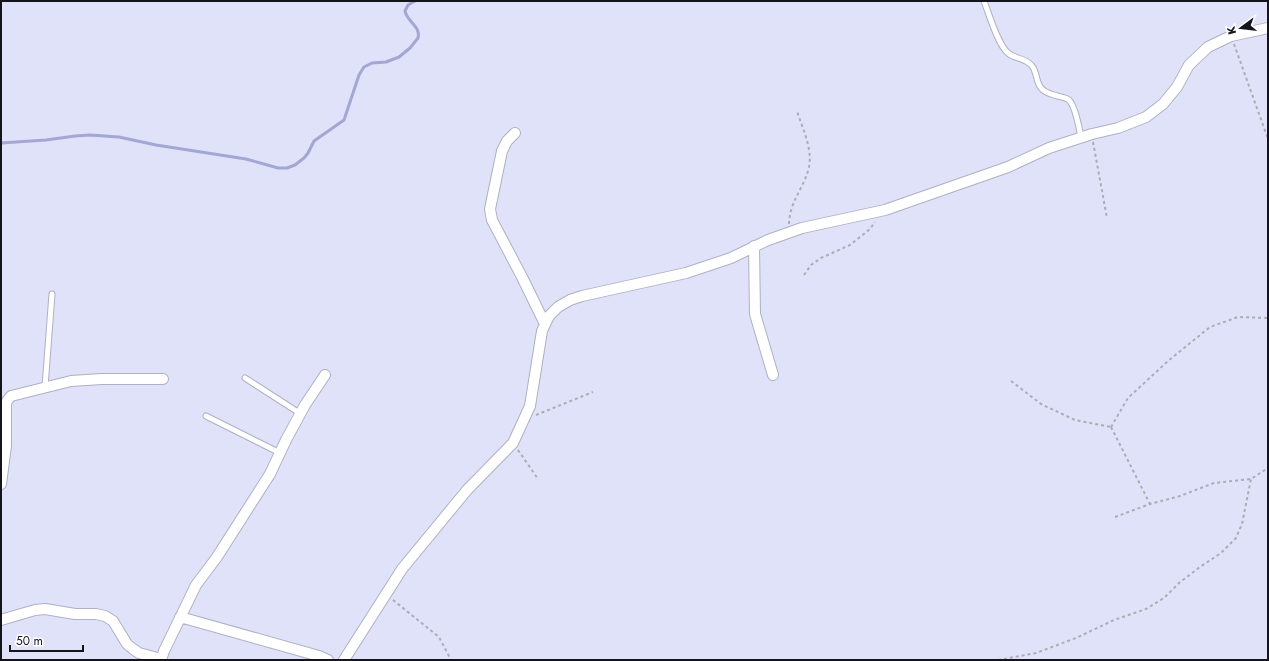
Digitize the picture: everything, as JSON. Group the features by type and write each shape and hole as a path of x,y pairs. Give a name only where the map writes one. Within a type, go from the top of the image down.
{"street":[{"path":"344,660 402,569 467,490 513,443 530,406 542,331 549,316 558,307 570,300 686,273 731,258 768,240 802,228 885,210 1008,167 1049,148 1081,137 1118,128 1146,117 1163,104 1177,87 1189,65 1208,47 1231,36 1268,28"},
{"path":"515,133 507,141 502,151 490,209 492,220 545,324"},
{"path":"754,246 755,314 773,375"},
{"path":"1,620 35,610 45,609 75,614 96,614 105,616 113,621 127,644 133,649 161,660 164,650 196,585 238,526 253,499 270,474 301,414 325,374"},
{"path":"1,484 6,446 5,407 11,396 71,381 102,379 163,379"},
{"path":"180,617 319,656 328,660"}],"lane":[{"path":"984,1 1002,46 1010,55 1025,60 1031,64 1035,70 1040,86 1044,91 1048,94 1065,98 1070,102 1081,137"},
{"path":"45,387 52,294"},
{"path":"245,378 301,414"},
{"path":"206,416 280,453"}],"path":[{"path":"1231,36 1268,139"},
{"path":"788,233 794,201 808,170 809,154 806,137 796,111"},
{"path":"1092,134 1107,218"},
{"path":"804,275 811,265 821,258 850,245 870,230 885,210"},
{"path":"1111,427 1128,398 1168,361 1210,327 1238,317 1268,318"},
{"path":"1011,381 1041,404 1075,420 1111,427"},
{"path":"524,419 593,392"},
{"path":"1111,427 1137,481 1150,504"},
{"path":"513,443 538,479"},
{"path":"1115,517 1150,504 1180,496 1214,483 1251,479 1268,468"},
{"path":"998,660 1036,653 1076,638 1114,620 1146,609 1164,598 1179,582 1221,553 1236,538 1242,524 1251,479"},
{"path":"386,594 439,637 451,660"}],"shaded area":[{"path":"1,1 1268,1 1268,660 1,660"}],"waterway":[{"path":"1,143 90,135 119,137 156,145 246,159 278,168 287,168 295,165 304,158 314,141 344,120 359,75 364,67 372,63 386,62 399,57 410,48 418,38 418,30 408,18 405,11 408,5 415,1"}]}
